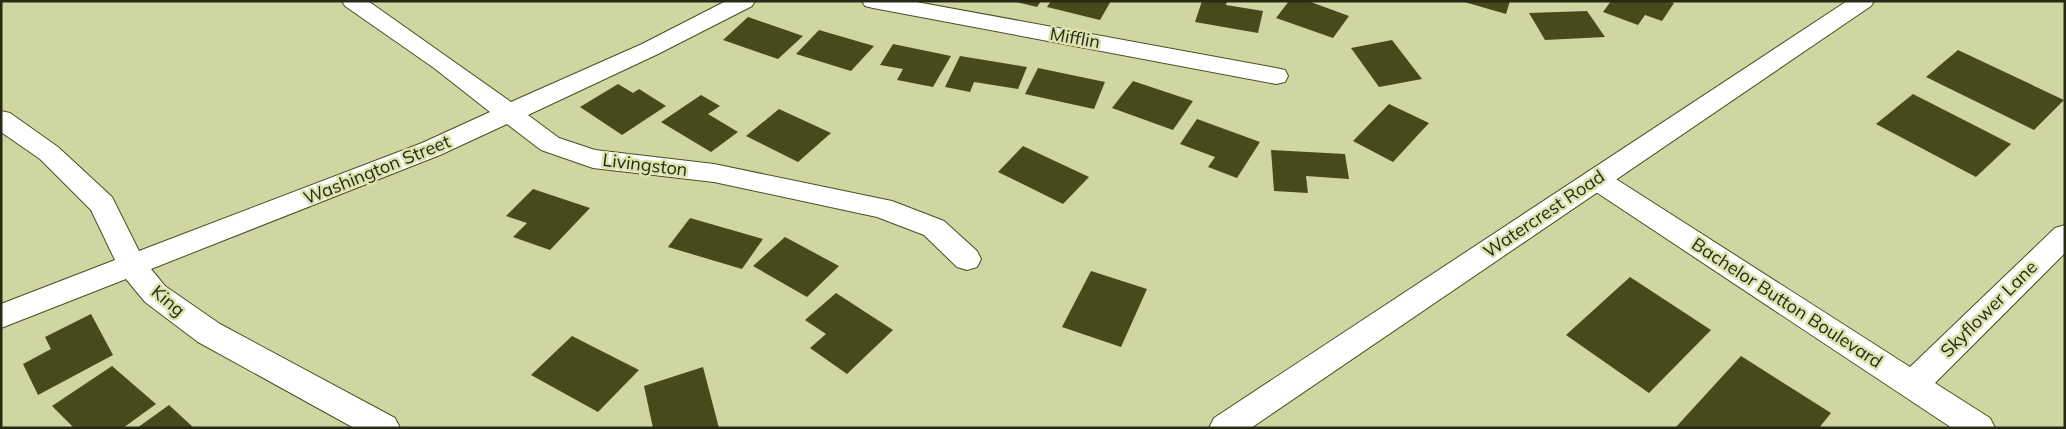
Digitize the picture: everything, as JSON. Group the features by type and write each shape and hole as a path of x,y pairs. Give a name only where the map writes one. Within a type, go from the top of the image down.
{"street":[{"name":"Livingston","path":"353,1 442,63 550,144 593,159 714,173 882,208 934,228 967,258"},
{"name":"Washington Street","path":"1,316 378,170 509,115 650,49 744,1"},
{"name":"Mifflin","path":"873,1 1276,76"},
{"name":"Watercrest Road","path":"1225,428 1863,1"},
{"name":"King","path":"1,119 49,153 102,204 132,266 155,294 209,334 384,428"},
{"name":"Bachelor Button Boulevard","path":"1596,179 1979,428"},
{"name":"Skyflower Lane","path":"1913,384 2065,235"}],"building":[{"path":"1012,1 1041,1 1037,7"},
{"path":"1051,1 1111,1 1100,20 1047,7"},
{"path":"1202,1 1227,1 1226,5 1263,11 1258,33 1195,22"},
{"path":"1289,1 1308,1 1349,16 1333,38 1276,18"},
{"path":"1461,1 1510,1 1506,14"},
{"path":"1611,1 1669,1 1674,3 1662,21 1645,15 1638,25 1603,12"},
{"path":"1587,11 1605,37 1545,40 1529,13"},
{"path":"748,17 803,36 778,59 723,40"},
{"path":"819,30 874,46 851,71 796,54"},
{"path":"1392,40 1422,79 1379,87 1351,48"},
{"path":"893,44 951,56 933,87 897,80 903,69 880,65"},
{"path":"1958,50 2064,100 2034,130 1926,77"},
{"path":"960,56 1027,67 1018,89 974,82 970,92 945,87"},
{"path":"1038,68 1105,82 1094,109 1025,94"},
{"path":"1133,81 1193,101 1173,130 1112,108"},
{"path":"618,84 633,93 639,89 666,106 622,135 580,107"},
{"path":"1913,94 2011,144 1976,177 1876,124"},
{"path":"701,95 720,106 708,114 738,132 711,152 661,122"},
{"path":"1389,104 1429,123 1393,162 1353,141"},
{"path":"779,109 831,133 798,162 746,136"},
{"path":"1197,119 1260,142 1237,178 1208,167 1215,157 1180,144"},
{"path":"1023,146 1089,177 1063,204 998,172"},
{"path":"1271,150 1345,154 1349,179 1306,176 1308,193 1274,191"},
{"path":"533,189 590,208 550,250 513,237 527,223 506,216"},
{"path":"690,218 763,239 742,269 668,247"},
{"path":"785,237 839,266 807,297 753,266"},
{"path":"1091,271 1147,289 1121,347 1062,327"},
{"path":"1630,277 1711,330 1649,393 1566,335"},
{"path":"836,293 893,330 847,374 810,348 826,334 805,320"},
{"path":"91,314 113,355 38,395 23,364 51,349 45,337"},
{"path":"572,336 639,370 598,412 531,375"},
{"path":"1741,356 1831,413 1819,428 1676,427"},
{"path":"112,366 156,404 123,428 74,428 52,406"},
{"path":"703,367 719,428 653,428 644,386"},
{"path":"169,405 194,428 137,428"}]}
